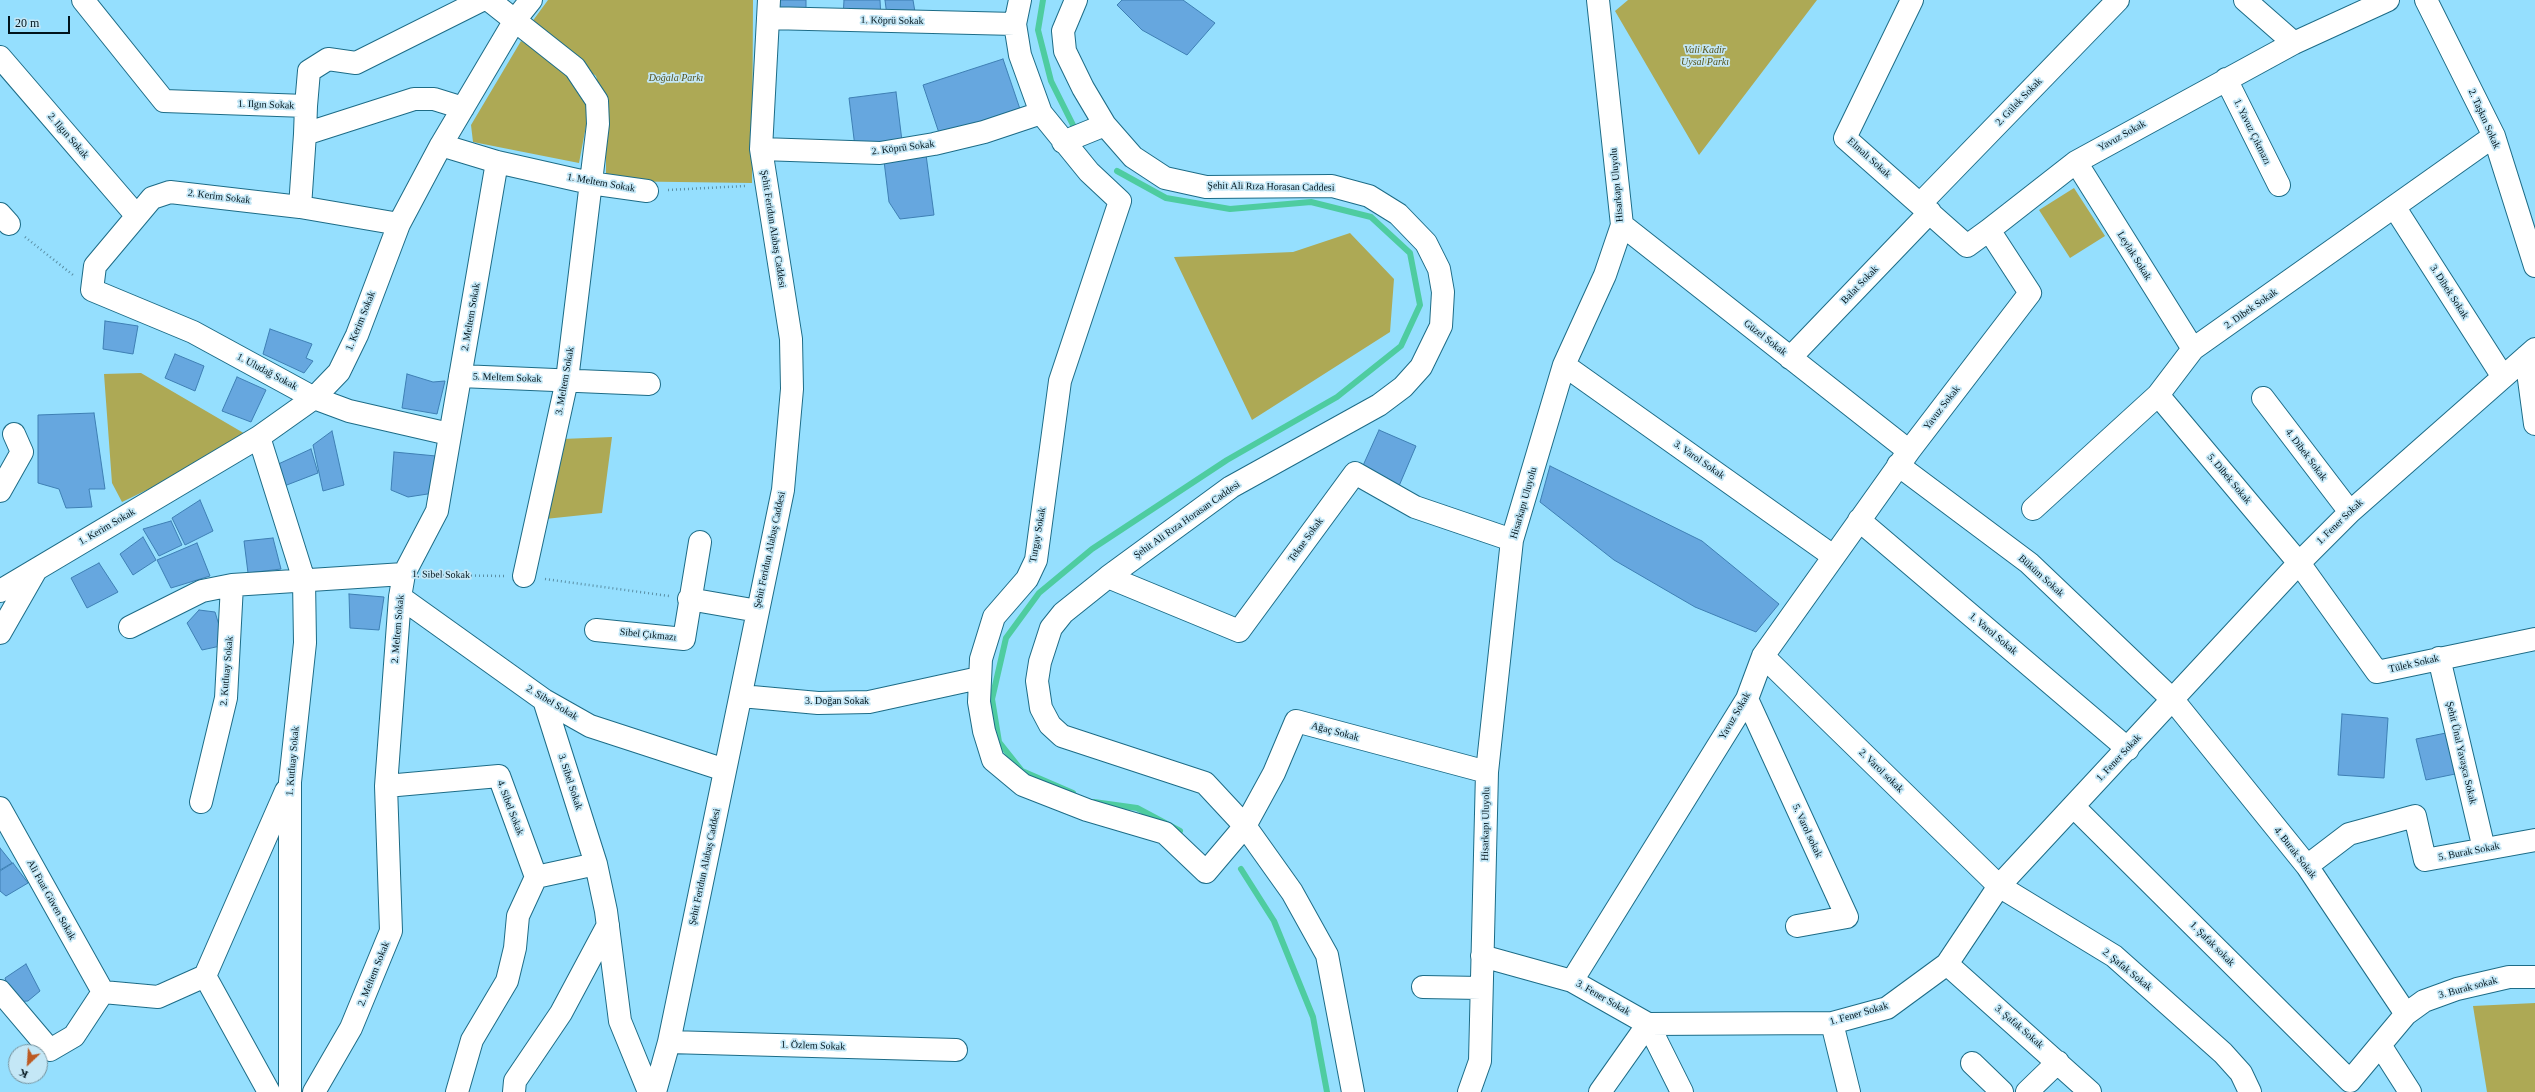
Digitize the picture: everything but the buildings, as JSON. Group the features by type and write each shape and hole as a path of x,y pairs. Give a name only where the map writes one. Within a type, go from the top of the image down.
{"street":[{"name":"1. Ilgın Sokak","path":"83,0 164,102 306,106 300,207"},
{"path":"306,106 309,71 328,59 356,63 482,0"},
{"name":"3. Meltem Sokak","path":"489,0 575,68 597,101 598,124 567,380 524,576"},
{"name":"1. Kerim Sokak","path":"0,591 38,567 259,437 314,398 338,372 357,335 399,224 441,144 515,20 531,0"},
{"path":"1020,0 1015,24 1020,55 1041,113 1063,142 1104,126"},
{"name":"Şehit Ali Rıza Horasan Caddesi","path":"1076,0 1063,31 1065,50 1083,88 1104,126 1133,157 1165,178 1206,186 1332,186 1369,196 1398,214 1426,243 1439,269 1443,292 1441,326 1433,347 1421,367 1403,387 1379,405 1231,487 1108,577 1063,613 1050,628 1040,662 1037,681 1041,708 1050,725 1062,736 1205,783 1245,826 1292,892 1327,955 1353,1092"},
{"name":"Hisarkapı Uluyolu","path":"1469,1092 1480,1061 1487,772 1512,540 1564,365 1605,276 1622,225 1598,0"},
{"name":"Elmalı Sokak","path":"1912,0 1845,138 1967,246 1989,230"},
{"name":"2. Gülek Sokak","path":"1925,208 2118,0"},
{"path":"2245,0 2294,43"},
{"name":"Yavuz Sokak","path":"1572,980 1747,699 1762,656 1903,458 2030,292 1989,230 2076,162 2226,78 2294,43 2388,0"},
{"name":"2. Taşkın Sokak","path":"2426,0 2494,136 2535,266"},
{"name":"1. Köprü Sokak","path":"769,9 1015,24"},
{"name":"Şehit Feridun Alabaş Caddesi","path":"655,1092 669,1042 783,490 792,389 791,340 765,185 761,149 769,9"},
{"name":"2. Ilgın Sokak","path":"0,57 136,215"},
{"name":"1. Yavuz Çıkmazı","path":"2226,78 2279,185"},
{"path":"304,134 414,99 434,99 463,108"},
{"name":"2. Köprü Sokak","path":"761,149 880,153 934,144 984,132 1041,113"},
{"name":"2. Dibek Sokak","path":"2033,509 2158,395 2193,349 2395,208 2494,136"},
{"name":"Turgay Sokak","path":"1063,142 1089,172 1120,201 1060,381 1036,560 1027,579 994,618 981,659 979,702 984,732 993,760 1024,785 1087,810 1165,833 1206,872 1245,826"},
{"name":"1. Meltem Sokak","path":"441,144 497,162 590,183 647,191"},
{"name":"2. Meltem Sokak","path":"314,1092 352,1028 391,932 386,786 400,597 404,574 437,511 497,162"},
{"name":"Leylak Sokak","path":"2076,162 2193,349"},
{"name":"2. Kerim Sokak","path":"92,290 95,266 136,215 152,198 170,192 300,207 399,224"},
{"name":"Balat Sokak","path":"1790,358 1925,208"},
{"name":"3. Dibek Sokak","path":"2395,208 2503,377"},
{"name":"Güzel Sokak","path":"1622,225 1790,358 1903,458"},
{"name":"1. Uludağ Sokak","path":"92,290 193,332 314,398 349,411 450,434"},
{"path":"2531,353 2535,424"},
{"name":"1. Fener Sokak","path":"1648,1024 1832,1023 1887,1008 1947,964 2000,886 2299,563 2350,512 2531,353"},
{"name":"3. Varol Sokak","path":"1564,365 1833,556"},
{"name":"5. Meltem Sokak","path":"460,376 649,384"},
{"name":"5. Dibek Sokak","path":"2158,395 2299,563"},
{"name":"4. Dibek Sokak","path":"2263,398 2350,512"},
{"path":"0,491 22,452 14,434"},
{"name":"1. Kutluay Sokak","path":"259,437 304,580 305,643 290,782 290,1092"},
{"name":"Büküm Sokak","path":"1903,458 2029,563 2173,700"},
{"name":"Tekne Sokak","path":"1108,577 1239,631 1355,473 1415,507 1512,540"},
{"name":"1. Varol Sokak","path":"1859,520 2128,748"},
{"path":"700,542 689,599 758,611"},
{"name":"Tülek Sokak","path":"2299,563 2377,672 2439,658 2535,640"},
{"path":"0,633 38,567"},
{"name":"1. Sibel Sokak","path":"130,627 202,591 232,585 404,574"},
{"name":"2. Kutluay Sokak","path":"201,802 226,698 232,585"},
{"name":"2. Sibel Sokak","path":"400,597 544,700 590,726 725,770"},
{"name":"Sibel Çıkmazı","path":"596,630 684,639 689,599"},
{"name":"2. Varol sokak","path":"1762,656 2000,886"},
{"name":"Şehit Ünal Yavaşca Sokak","path":"2439,658 2484,849"},
{"name":"3. Doğan Sokak","path":"741,696 818,703 869,702 980,678"},
{"name":"5. Varol sokak","path":"1747,699 1846,917 1797,926"},
{"name":"3. Sibel Sokak","path":"544,700 596,864 608,925 620,1021 649,1092"},
{"name":"4. Burak Sokak","path":"2173,700 2307,866 2406,1014"},
{"name":"Ağaç Sokak","path":"1245,826 1274,773 1296,721 1487,772"},
{"name":"4. Sibel Sokak","path":"386,786 499,776 536,877"},
{"path":"0,991 50,1050 74,1036 103,992 158,997 206,976 290,782"},
{"name":"1. Şafak sokak","path":"2074,807 2350,1081"},
{"name":"Ali Fuat Güven Sokak","path":"0,808 103,992"},
{"name":"5. Burak Sokak","path":"2307,866 2349,834 2415,816 2425,860 2535,840"},
{"path":"457,1092 472,1040 507,981 515,948 518,916 536,877 596,864"},
{"name":"2. Şafak Sokak","path":"2000,886 2114,956 2223,1053 2240,1073 2250,1092"},
{"path":"514,1092 515,1080 561,1013 608,925"},
{"name":"3. Fener Sokak","path":"1482,956 1572,980 1648,1024"},
{"name":"3. Şafak Sokak","path":"1947,964 2090,1092"},
{"path":"206,976 268,1092"},
{"name":"3. Burak sokak","path":"2350,1081 2406,1014 2424,1001 2457,989 2509,977 2535,977"},
{"path":"1423,987 1481,988"},
{"path":"1832,1023 1849,1092"},
{"path":"1600,1092 1648,1024 1682,1092"},
{"name":"1. Özlem Sokak","path":"669,1042 956,1050"},
{"path":"2380,1045 2410,1092"},
{"path":"2026,1092 2058,1062"},
{"path":"1972,1063 2002,1092"}],"path":[{"name":"1. Meltem Sokak","path":"647,191 765,185"},
{"path":"4,219 92,290"},
{"name":"1. Sibel Sokak","path":"404,574 524,576 689,599"}],"green space":[{"name":"Doğala Parkı","path":"548,0 753,0 752,183 606,181 606,117 596,76 529,26"},
{"name":"Vali Kadir Uysal Parkı","path":"1628,0 1817,0 1699,155 1615,11"},
{"path":"521,41 573,72 590,105 579,163 473,142 471,125"},
{"path":"2074,188 2105,236 2070,258 2039,210"},
{"path":"1350,233 1394,279 1390,332 1252,420 1174,257 1293,252"},
{"path":"141,373 247,435 184,472 122,502 112,483 104,374"},
{"path":"612,437 602,513 545,519 562,439"},
{"path":"2535,1003 2535,1092 2487,1092 2473,1006"}],"waterway":[{"path":"1043,0 1038,30 1051,81 1076,131"},
{"path":"1073,793 1022,771 999,742 992,699 1006,638 1039,593 1092,549 1227,460 1337,397 1401,346 1420,305 1410,253 1371,217 1311,202 1230,209 1166,198 1117,171"},
{"path":"1094,802 1137,808 1180,831"},
{"path":"1241,869 1274,921 1313,1017 1327,1092"}]}
